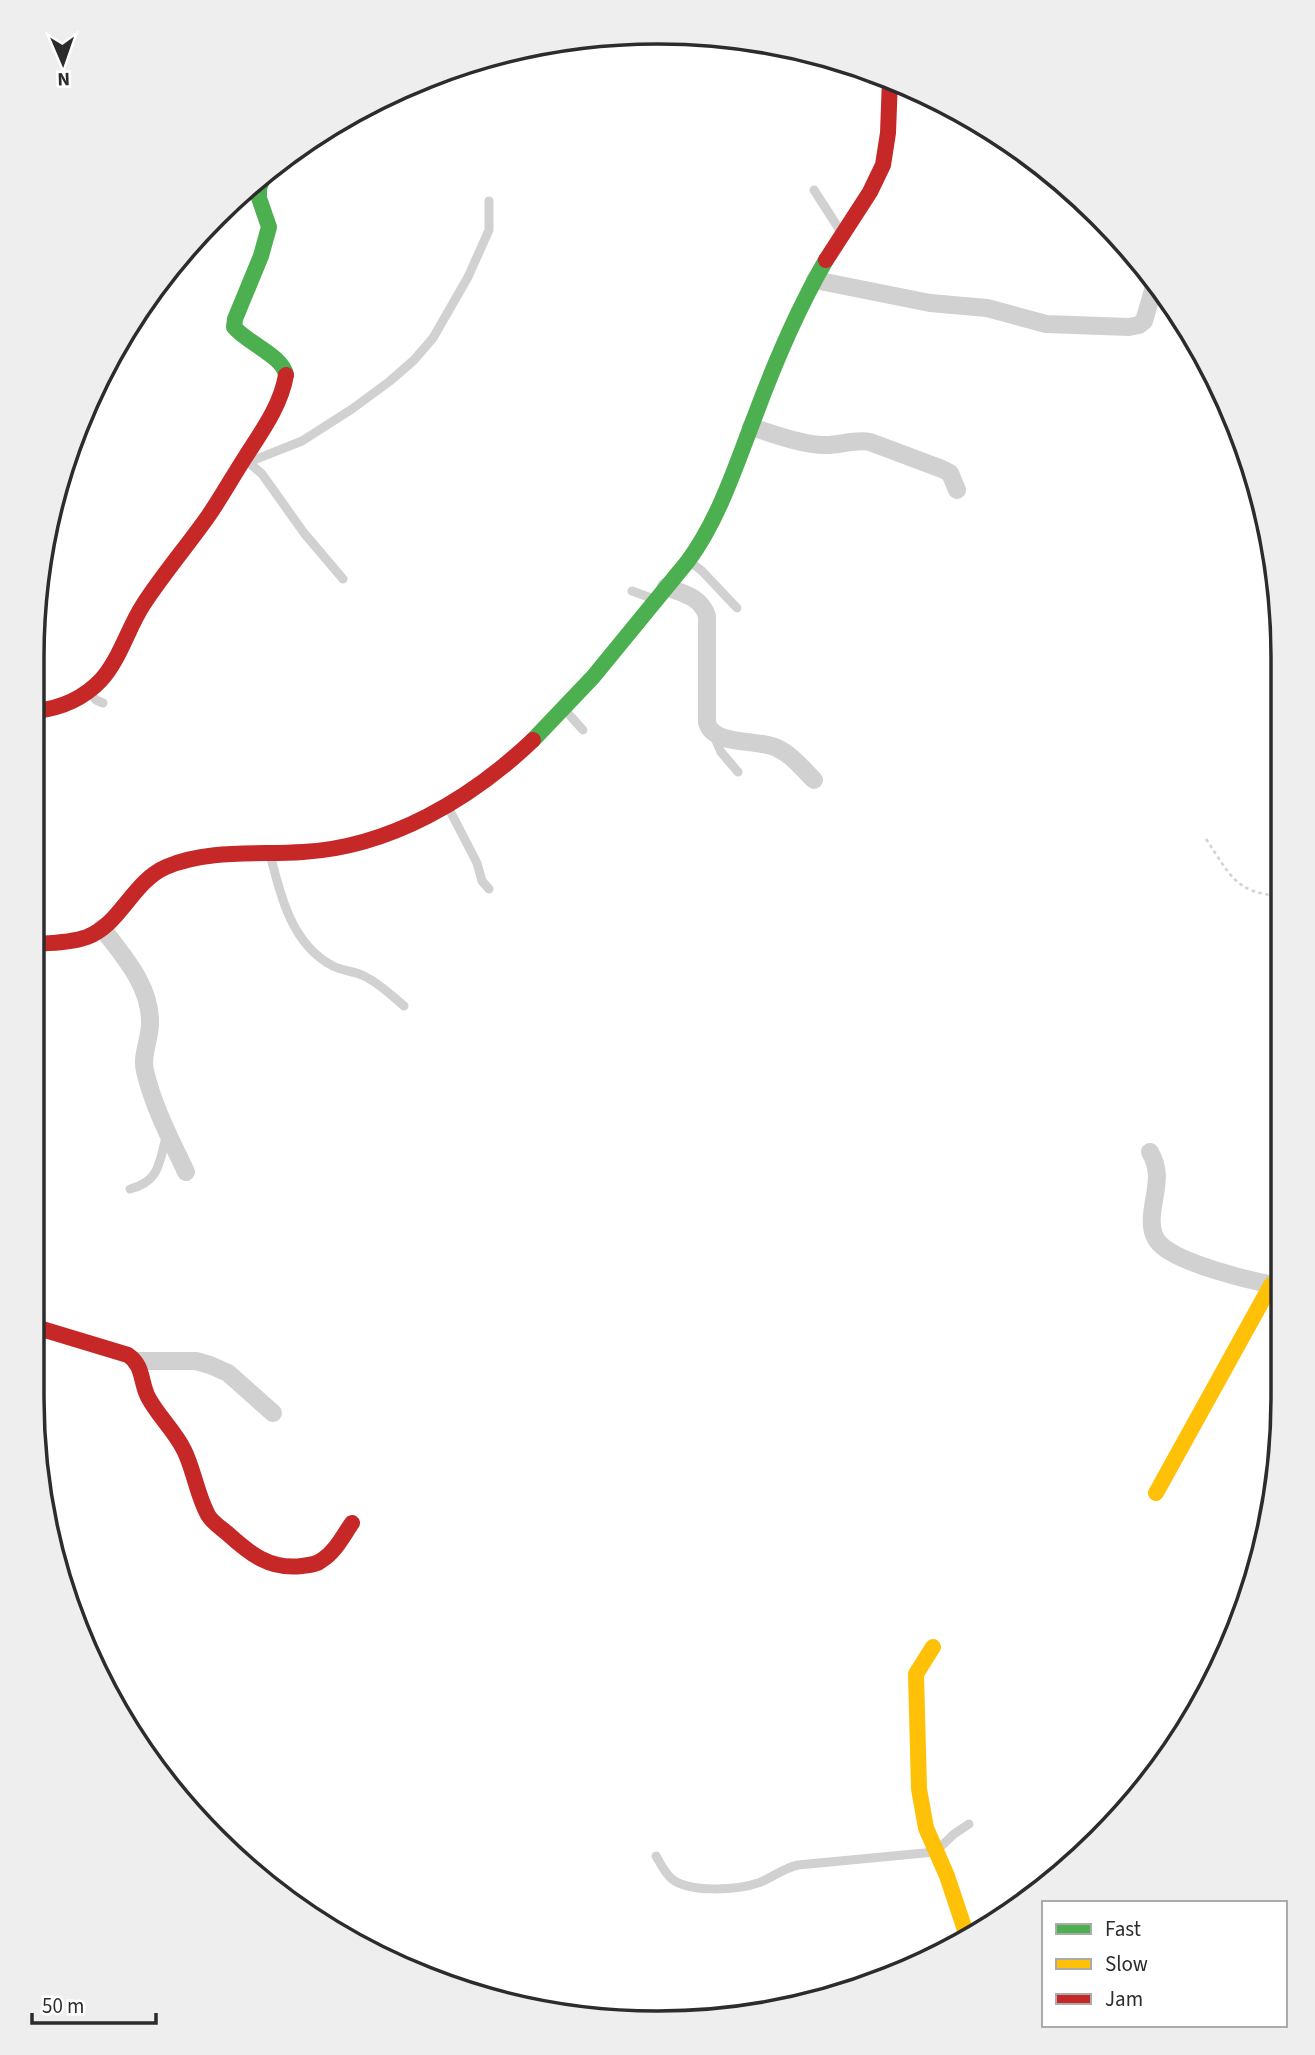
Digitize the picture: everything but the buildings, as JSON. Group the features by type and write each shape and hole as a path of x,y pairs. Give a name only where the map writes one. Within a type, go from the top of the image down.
{"street":[{"path":"44,943 88,937 102,928 144,880 164,867 206,857 320,850 373,838 447,806 520,754 564,708 704,538 799,309 842,233 871,192 882,167 890,89"},
{"path":"44,711 64,707 88,691 106,673 133,620 246,461 286,382 286,372 277,360 243,338 234,327 269,227 259,191"},
{"path":"815,280 930,303 987,308 1046,324 1129,327 1139,325 1144,321 1152,295"},
{"path":"751,427 815,444 861,440 870,442 950,473 957,489"},
{"path":"661,593 694,597 705,608 708,723 713,734 778,748 814,780"},
{"path":"102,928 131,967 141,986 150,1026 144,1069 167,1132 186,1172"},
{"path":"1150,1152 1158,1171 1152,1218 1153,1234 1160,1245 1184,1258 1244,1279 1271,1285"},
{"path":"1156,1493 1271,1293"},
{"path":"44,1330 128,1355 137,1361 153,1406 186,1451 207,1512 249,1553 278,1566 313,1565 334,1549 352,1524"},
{"path":"137,1361 196,1361 210,1365 228,1373 273,1413"},
{"path":"933,1647 917,1670 916,1679 919,1789 926,1828 947,1876 965,1929"}],"lane":[{"path":"814,190 842,233"},
{"path":"246,461 302,441 371,396 415,360 433,338 468,277 489,230 489,201"},
{"path":"246,461 262,474 304,533 343,579"},
{"path":"688,560 737,608"},
{"path":"632,591 661,593"},
{"path":"88,691 103,703"},
{"path":"564,708 583,730"},
{"path":"713,734 721,752 738,772"},
{"path":"447,806 477,863 481,881 489,889"},
{"path":"269,853 286,912 315,954 332,965 365,976 404,1006"},
{"path":"130,1189 143,1186 151,1179 157,1169 167,1132"},
{"path":"656,1856 664,1871 673,1880 684,1885 710,1889 755,1884 798,1865 936,1852 969,1824"}],"path":[{"path":"1206,839 1233,878 1241,885 1254,893 1271,895"}],"traffic: fast":[{"path":"259,191 269,227 234,327 272,356 286,375"},
{"path":"533,740 593,677 699,545 726,491 787,337 826,260"}],"traffic: slow":[{"path":"1156,1493 1271,1285"},
{"path":"933,1647 916,1674 919,1789 926,1828 947,1876 965,1929"}],"traffic: jam":[{"path":"826,260 870,192 883,165 888,133 890,89"},
{"path":"44,710 55,708 79,697 94,687 108,672 143,605 209,515 264,427 280,397 286,375"},
{"path":"44,943 74,940 99,931 144,882 166,867 182,861 216,855 303,852 335,848 398,830 456,800 509,762 533,740"},
{"path":"44,1330 128,1355 133,1359 148,1397 184,1450 208,1515 252,1554 270,1563 291,1567 315,1564 331,1553 352,1523"}]}
